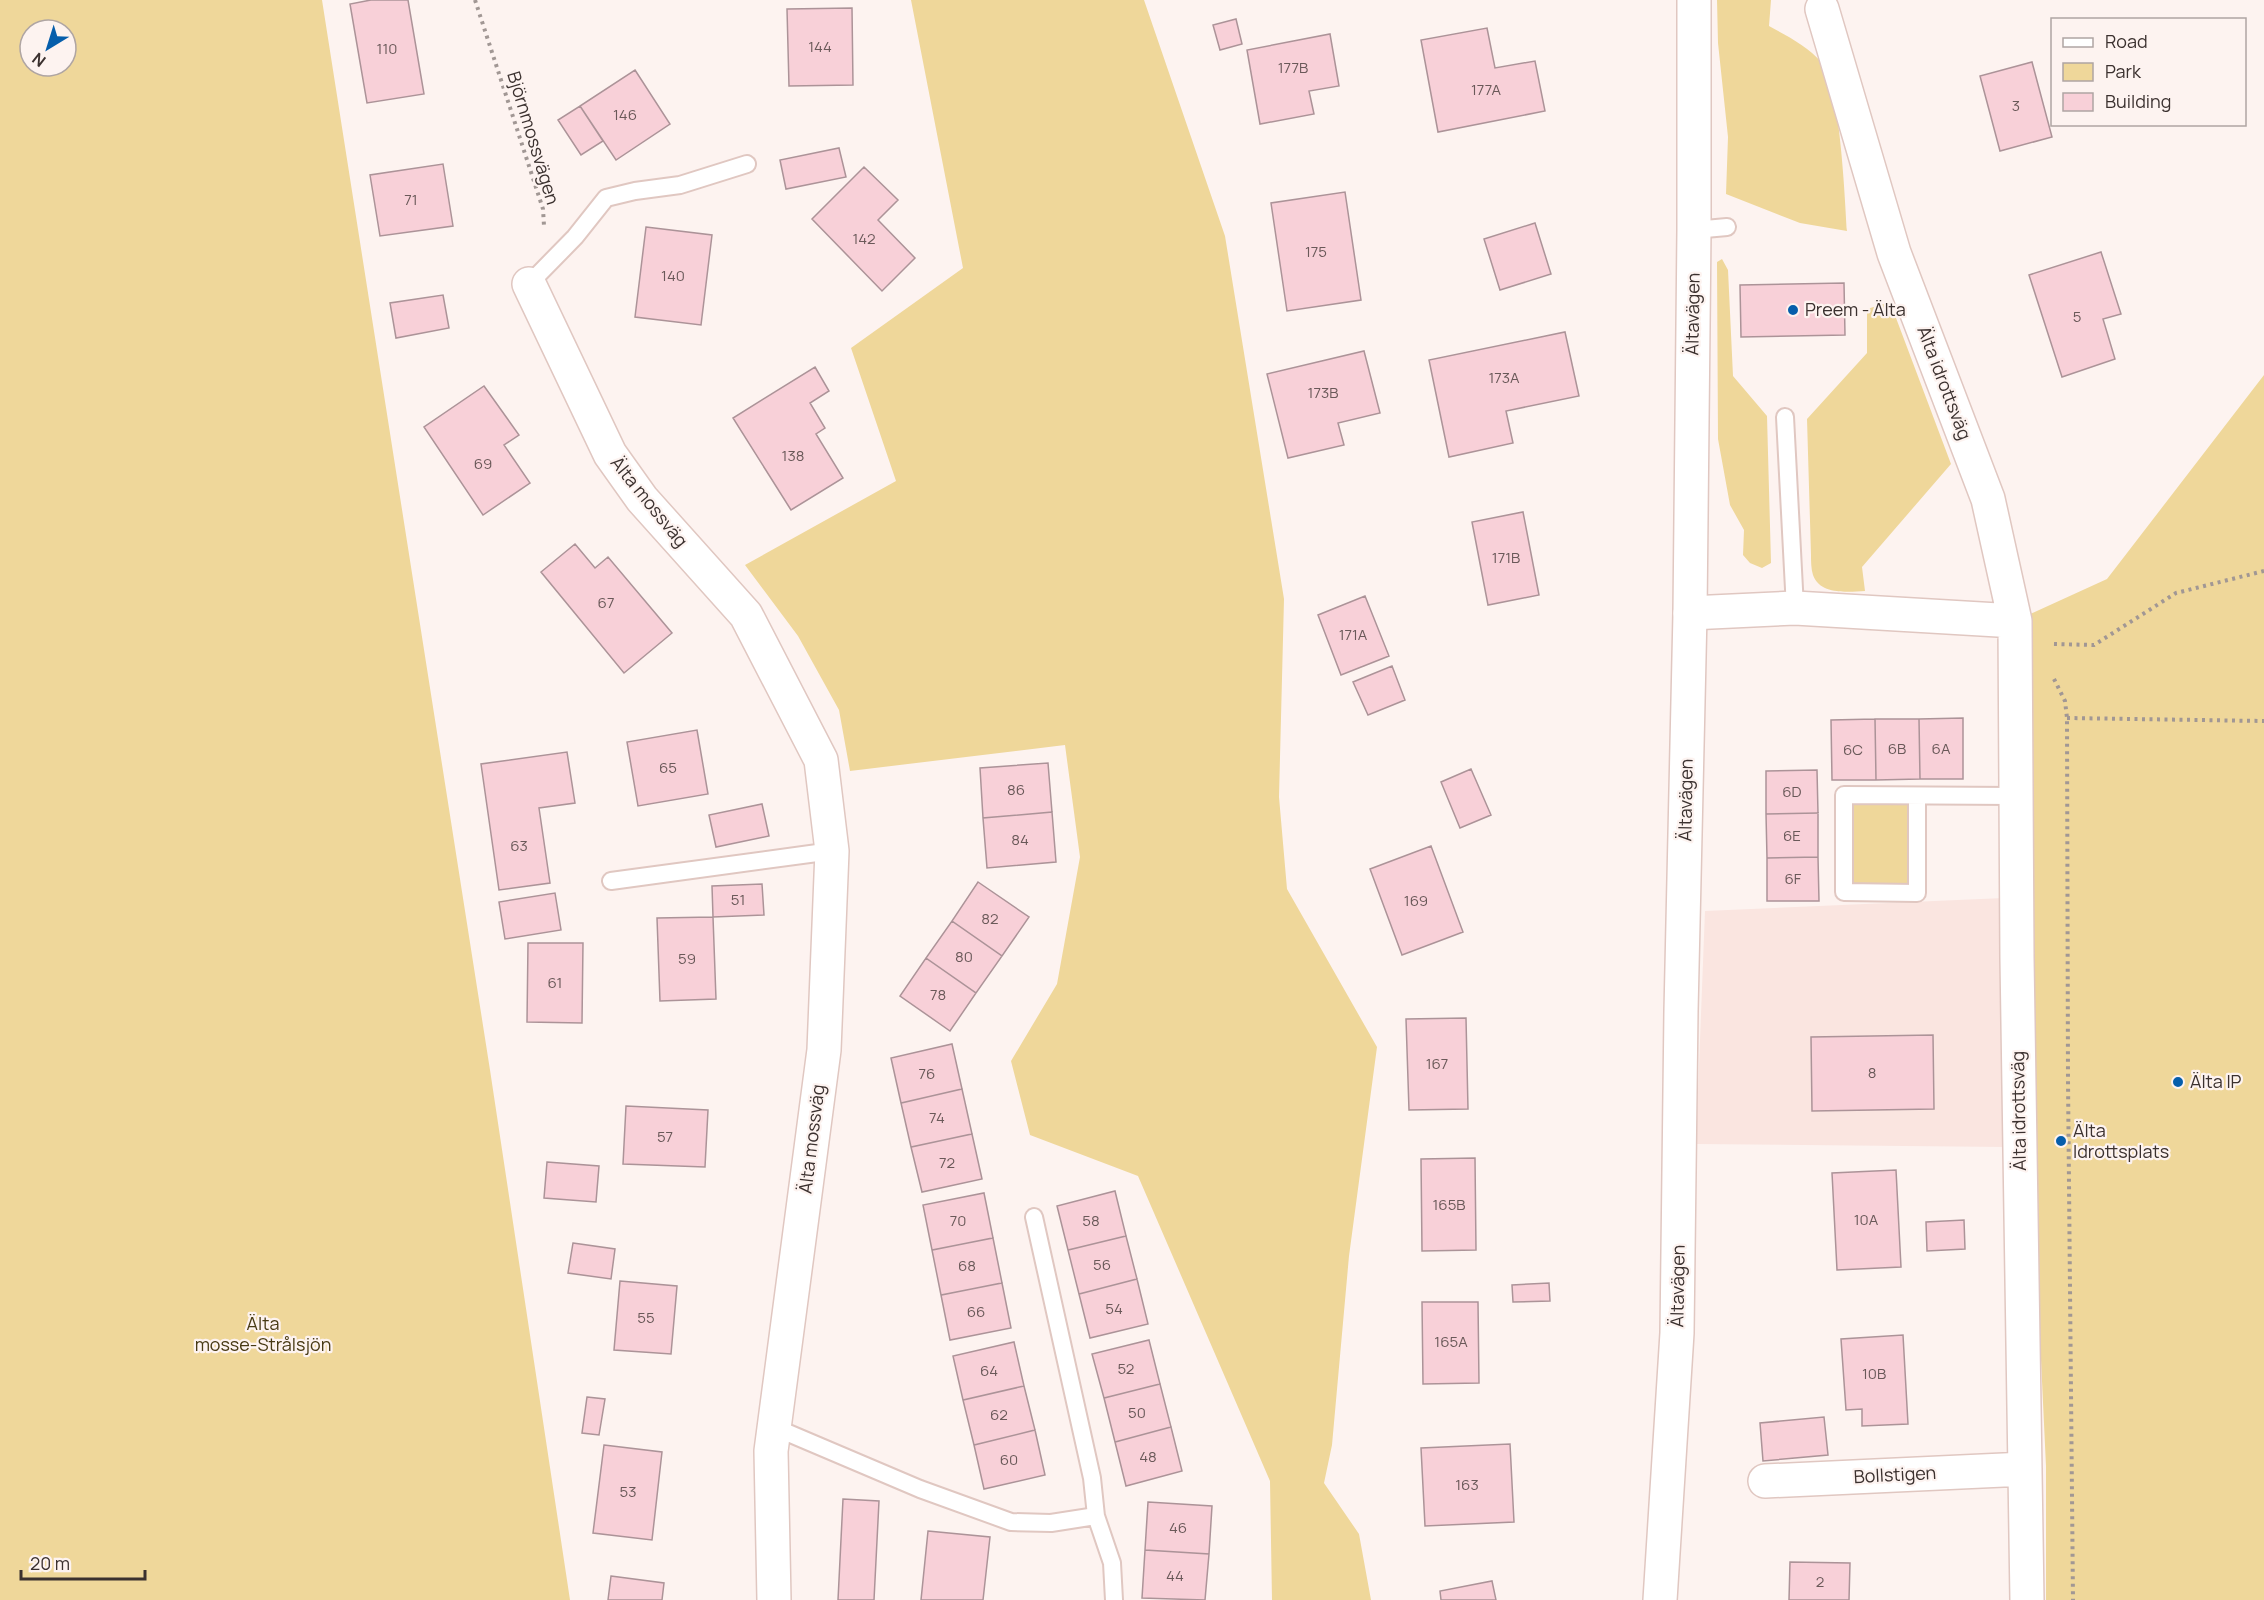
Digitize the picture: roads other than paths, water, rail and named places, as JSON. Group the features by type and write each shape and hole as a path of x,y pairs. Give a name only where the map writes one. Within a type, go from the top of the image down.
{"street":[{"name":"Ältavägen","path":"1660,1600 1677,1332 1681,1011 1690,613 1694,0"},
{"name":"Älta idrottsväg","path":"1821,4 1894,253 1988,499 2015,621 2015,796 2027,1600"},
{"name":"Älta mossväg","path":"529,284 610,454 642,500 746,615 821,760 832,851 824,1050 771,1451 774,1600"},
{"path":"1690,613 1795,608 2015,621"},
{"name":"Bollstigen","path":"1765,1481 2025,1469"}],"lane":[{"name":"Älta mossväg","path":"529,284 575,237 606,198 635,191 680,185 747,164"},
{"path":"1694,230 1727,227"},
{"path":"1785,417 1795,608"},
{"path":"1917,796 1917,893 1844,892 1844,795 2015,796"},
{"path":"611,881 832,851"},
{"path":"1034,1217 1092,1478 1096,1516 1112,1563 1114,1600"},
{"path":"774,1427 920,1489 1011,1522 1051,1523 1096,1516"}],"place":[{"name":"Preem - Älta","path":"1793,310"},
{"name":"Älta IP","path":"2178,1082"},
{"name":"Älta Idrottsplats","path":"2061,1141"}],"park label":[{"name":"Älta mosse-Strålsjön","path":"263,1334"}]}
